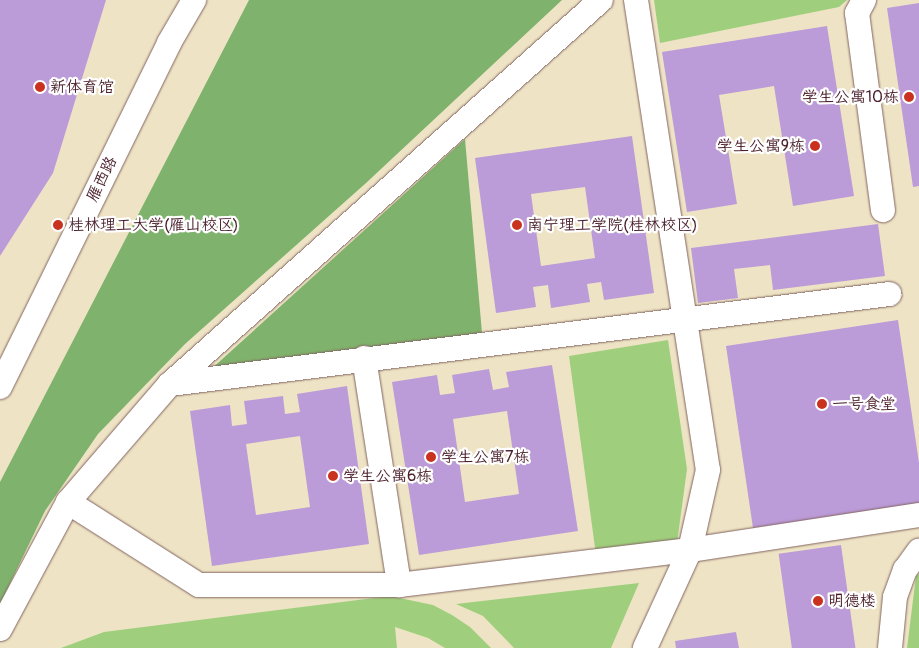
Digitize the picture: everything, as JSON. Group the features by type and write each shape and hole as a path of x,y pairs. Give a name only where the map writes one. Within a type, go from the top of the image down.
{"street":[{"name":"雁西路","path":"0,387 9,352 169,43 194,0"},
{"path":"0,630 68,502 170,384 601,0"},
{"path":"636,0 708,470 690,550 645,648"},
{"path":"864,0 857,13 883,210"},
{"path":"170,384 364,358 686,321 889,294"},
{"path":"364,358 399,585"},
{"path":"68,502 199,585 399,585 690,550 919,515"},
{"path":"890,648 895,597 905,570 919,551"}],"green space":[{"path":"249,0 562,0 366,183 185,344 98,434 45,511 0,604 0,482"},
{"path":"654,0 847,0 839,7 660,43"},
{"path":"465,139 482,333 208,372"},
{"path":"668,340 687,469 677,543 596,555 569,356"},
{"path":"919,574 919,648 907,648 916,576"},
{"path":"639,583 611,648 514,648 483,616 456,604"},
{"path":"390,596 433,605 470,627 491,648 445,648 428,638 395,627 397,648 61,648 104,632"}],"building":[{"name":"新体育馆","path":"0,0 106,0 53,173 0,256"},
{"name":"学生公寓10栋","path":"919,3 919,186 913,187 887,8"},
{"name":"学生公寓9栋","path":"827,26 854,196 793,206 774,86 719,95 737,204 687,212 662,52"},
{"path":"632,136 654,293 604,300 601,282 587,284 590,302 551,308 548,285 533,287 536,307 496,313 475,158","holes":["585,187 595,258 541,266 531,194"]},
{"path":"878,224 885,276 773,290 770,265 734,269 738,298 698,303 691,248"},
{"name":"一号食堂","path":"898,320 919,463 919,503 753,528 726,346"},
{"name":"学生公寓7栋","path":"552,365 578,531 419,555 392,382 437,375 440,395 455,393 452,375 489,369 493,390 509,387 506,372","holes":["507,411 519,494 465,502 453,419"]},
{"name":"学生公寓6栋","path":"347,386 369,544 212,566 190,411 230,405 232,426 247,424 244,401 283,396 285,414 300,412 297,394","holes":["300,436 310,507 256,515 246,444"]},
{"name":"明德楼","path":"841,545 855,648 792,648 779,554"},
{"path":"736,632 739,648 676,648 675,641"}],"place":[{"name":"新体育馆","path":"40,87"},
{"name":"学生公寓10栋","path":"909,97"},
{"name":"学生公寓9栋","path":"815,146"},
{"name":"桂林理工大学(雁山校区)","path":"58,225"},
{"name":"南宁理工学院(桂林校区)","path":"517,225"},
{"name":"一号食堂","path":"822,404"},
{"name":"学生公寓7栋","path":"431,457"},
{"name":"学生公寓6栋","path":"333,476"},
{"name":"明德楼","path":"818,601"}]}
